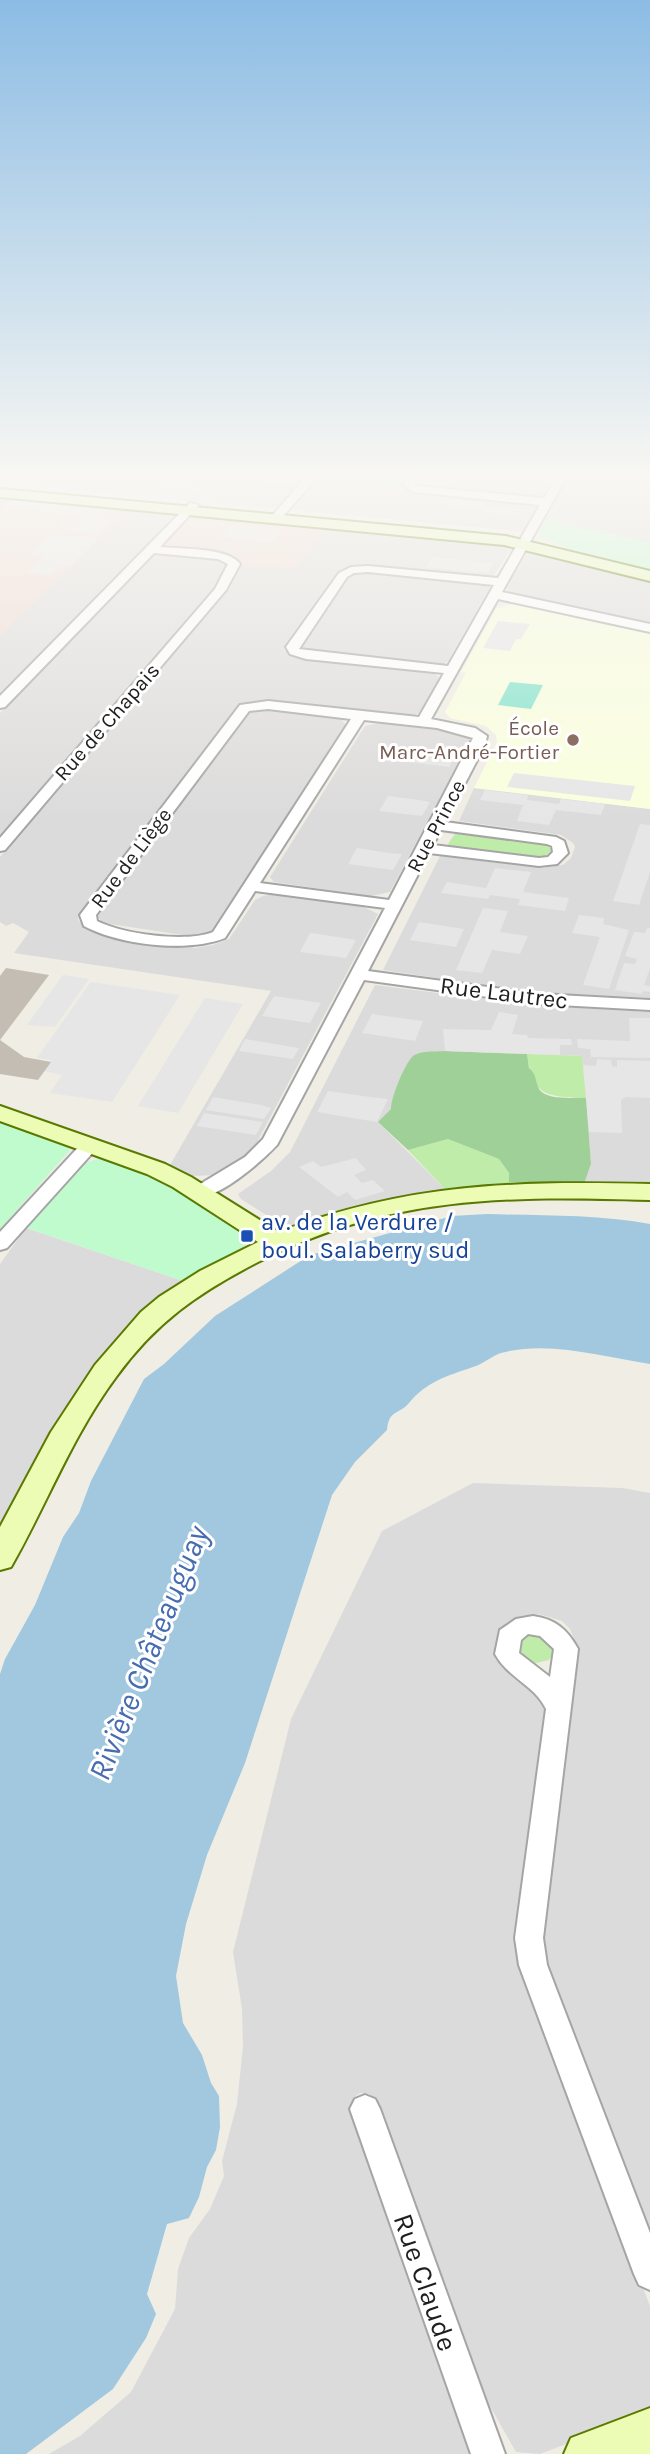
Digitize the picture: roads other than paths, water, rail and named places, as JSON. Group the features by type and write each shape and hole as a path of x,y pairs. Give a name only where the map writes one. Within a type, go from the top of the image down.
{"street":[{"path":"0,704 110,591"},
{"name":"Rue de Chapais","path":"0,847 220,591"},
{"path":"332,591 292,647 294,651 306,655 452,670"},
{"path":"422,723 496,591"},
{"path":"494,594 650,628"},
{"name":"Rue de Liège","path":"360,716 223,931 208,940 181,941 103,930 93,926 88,920 88,915 242,710 250,706 268,705 422,723"},
{"name":"Rue Prince","path":"199,1193 243,1168 266,1148 480,738 466,729 422,723"},
{"path":"424,848 539,862 552,861 561,853 559,844 551,840 436,825"},
{"path":"252,886 394,905"},
{"name":"Rue Lautrec","path":"358,974 540,999 650,1004"},
{"path":"0,1113 156,1169 275,1241"},
{"path":"0,1244 90,1145"},
{"path":"0,1559 68,1430 128,1344 150,1319 178,1296 275,1241 346,1216 448,1194 529,1188 650,1192"},
{"path":"558,1709 529,1938 530,1951 541,1987 650,2274"},
{"name":"Rue Claude","path":"365,2109 488,2454"},
{"path":"587,2454 650,2431"}],"water":[{"name":"Rivière Châteauguay","path":"487,1214 589,1217 650,1224 650,1364 557,1349 519,1349 498,1354 477,1366 430,1385 392,1415 387,1430 355,1462 332,1495 245,1763 207,1855 186,1924 176,1976 183,2023 202,2055 211,2083 219,2096 220,2127 216,2150 189,2218 167,2224 147,2294 156,2314 146,2338 113,2389 26,2454 0,2454 0,1674 5,1659 35,1605 63,1537 79,1513 91,1481 144,1379 215,1316 310,1255 452,1216"}],"place":[{"name":"École Marc-André-Fortier","path":"573,740"},
{"name":"av. de la Verdure / boul. Salaberry sud","path":"247,1236"}]}
